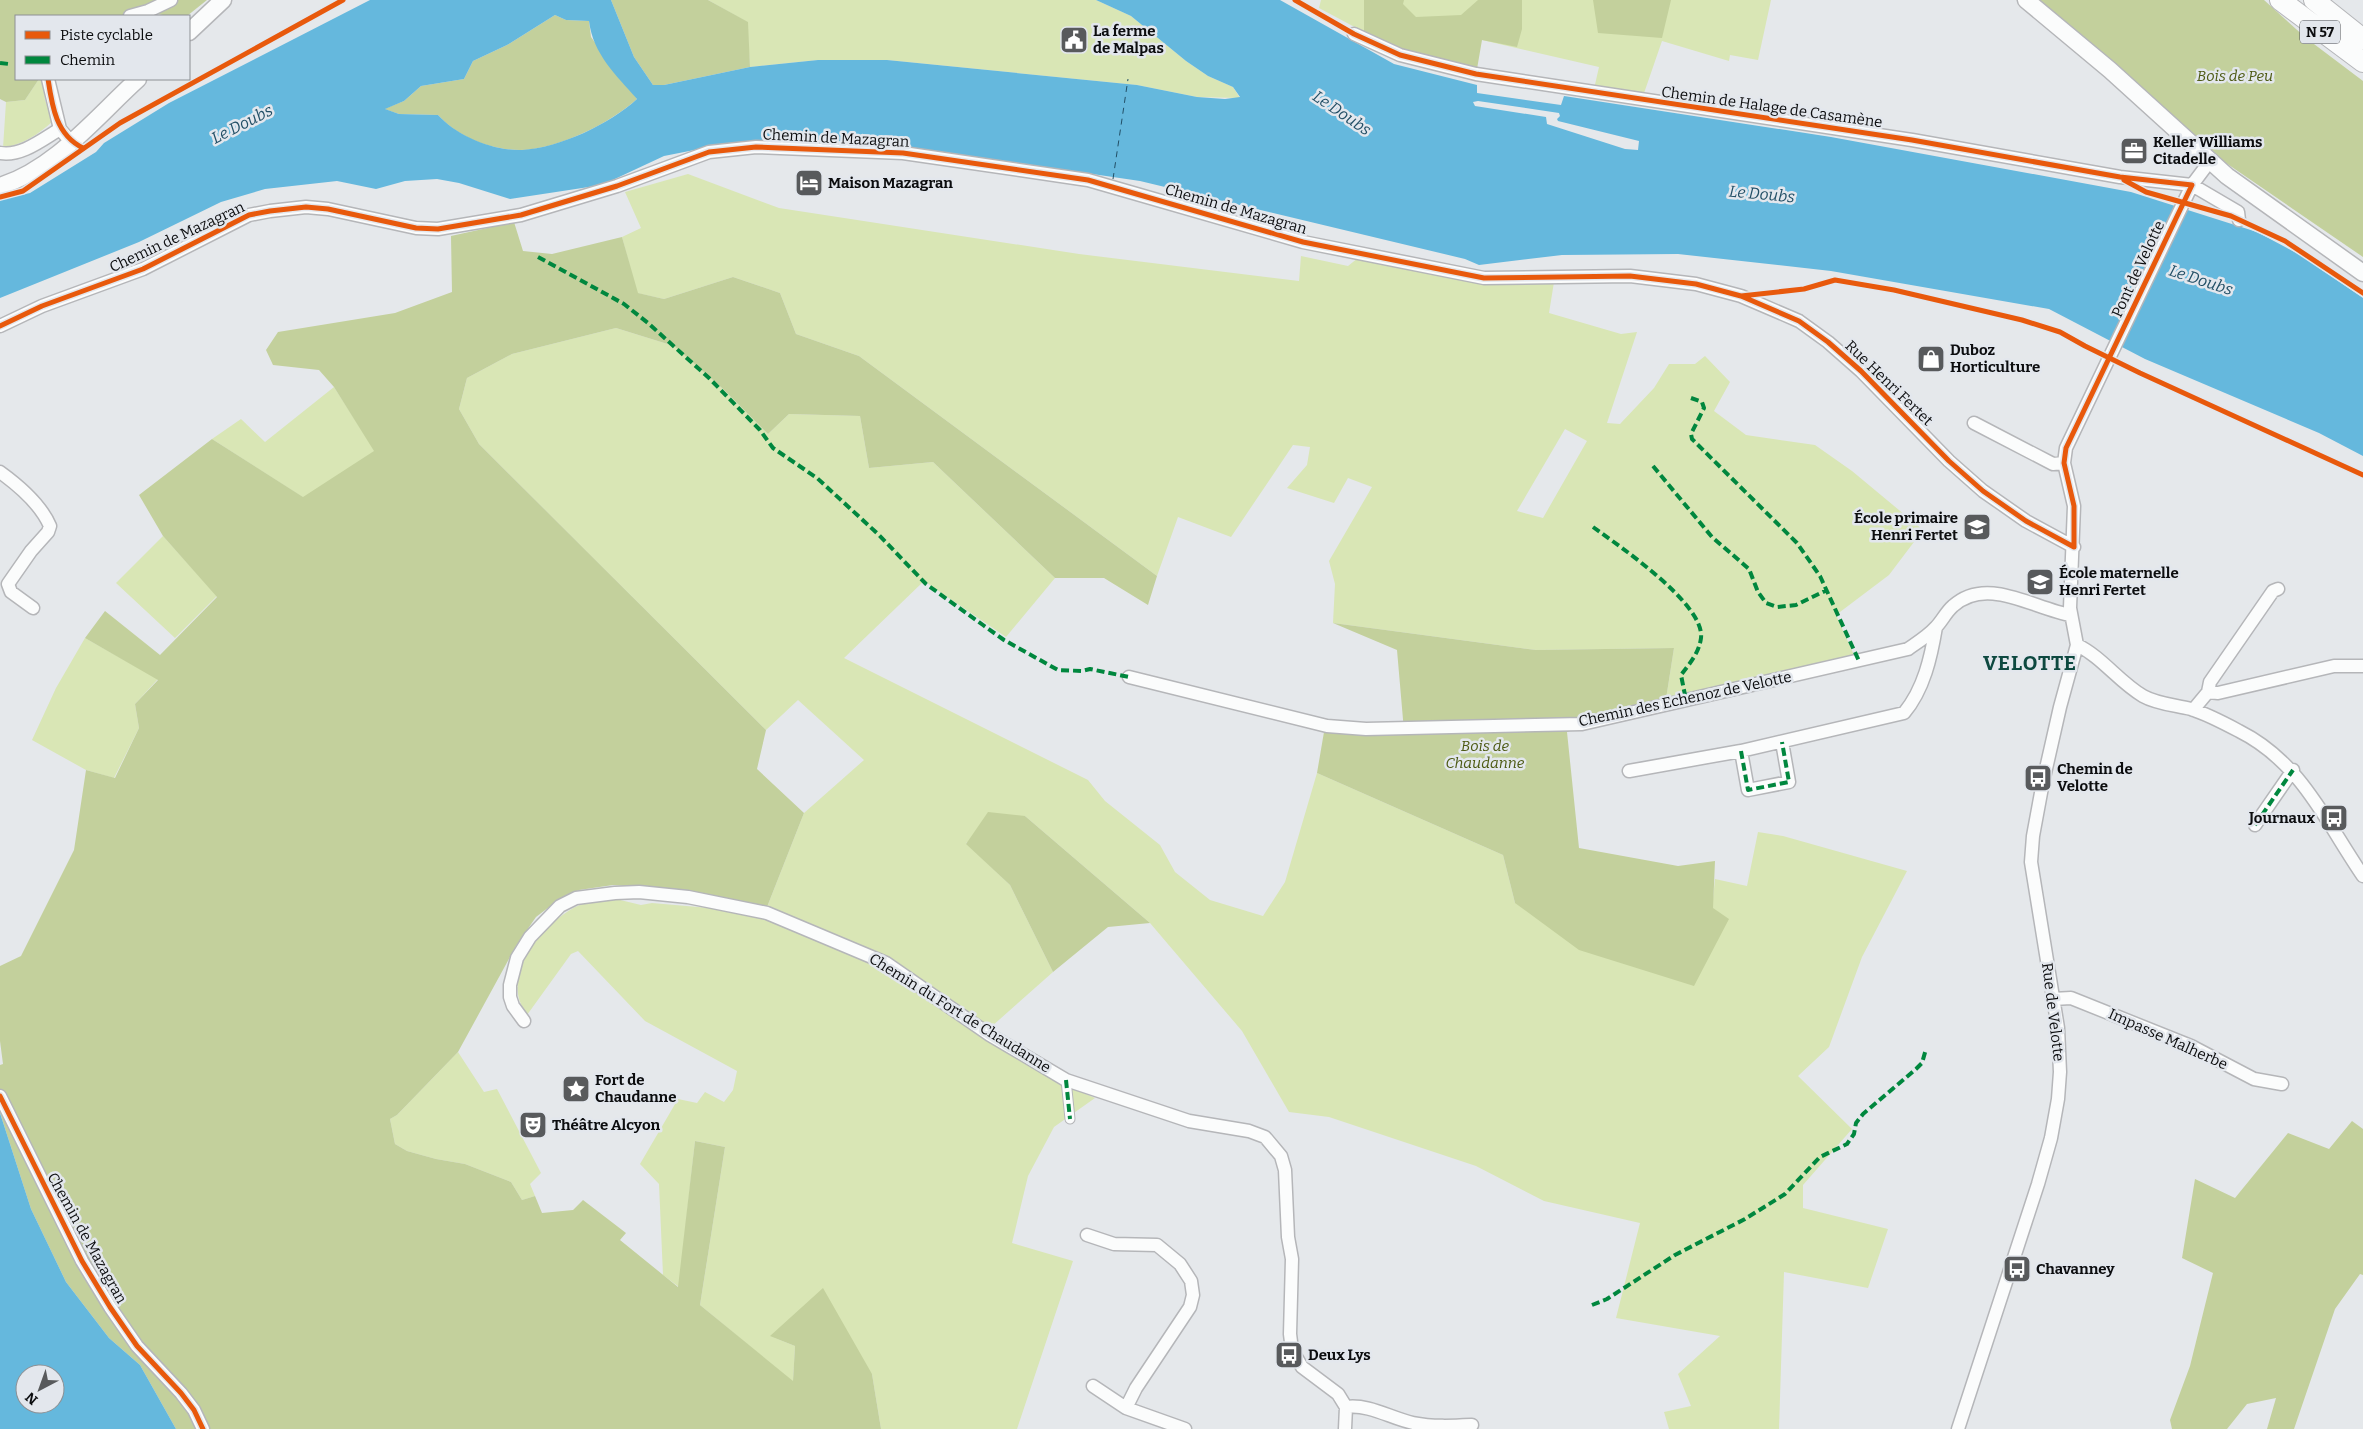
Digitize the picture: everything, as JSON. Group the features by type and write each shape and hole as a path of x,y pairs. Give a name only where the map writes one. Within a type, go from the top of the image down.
{"highway":[{"name":"N 57","path":"2280,0 2363,62"},
{"name":"N 57","path":"2314,0 2363,39"}],"main road":[{"path":"190,31 223,0"},
{"path":"2026,0 2110,70 2227,176 2297,228 2363,273"},
{"path":"0,186 35,171 70,142 137,80"}],"street":[{"path":"134,15 148,11 171,0"},
{"name":"Chemin de Halage de Casamène","path":"1354,34 1400,55 1476,74 1912,140 2120,177 2192,185"},
{"path":"48,80 60,129 70,142"},
{"path":"0,153 8,154 33,146 60,129"},
{"name":"Chemin de Mazagran","path":"0,326 42,306 143,269 249,215 306,207 328,209 416,228 438,229 521,215 618,186 709,152 756,147 903,153 1088,180 1303,242 1484,278 1574,276"},
{"name":"Pont de Velotte","path":"2064,463 2066,448 2186,197 2192,185 2210,161"},
{"path":"2192,185 2238,212 2239,220"},
{"name":"Rue Henri Fertet","path":"1574,276 1630,276 1696,284 1741,296 1799,321 1828,342 1861,371 1950,461 1983,491 2026,521 2074,547"},
{"path":"1974,423 2053,464 2064,463 2074,506 2071,615 2077,645 2090,653 2130,687 2146,697 2193,710 2240,732 2272,752 2292,770 2363,876"},
{"path":"0,472 10,479 40,511 50,526 48,532 18,567 8,584 11,592 33,608"},
{"path":"2193,710 2208,692 2210,682 2274,591 2278,589"},
{"name":"Chemin des Echenoz de Velotte","path":"1129,677 1327,726 1366,729 1582,724 1908,649 1936,627 1952,607 1962,599 1986,593 2001,594 2071,615"},
{"path":"1629,770 1741,751 1904,713 1913,702 1931,658 1936,627"},
{"name":"Rue de Velotte","path":"1958,1429 2051,1138 2058,1099 2060,1072 2058,1028 2031,862 2033,836 2045,774 2060,707 2077,645"},
{"path":"2208,692 2218,692 2334,666 2363,666"},
{"path":"1741,751 1748,790 1789,782 1782,742"},
{"path":"2256,826 2292,770"},
{"name":"Chemin du Fort de Chaudanne","path":"524,1021 513,1006 510,997 510,985 517,958 530,937 560,906 576,898 615,893 639,892 688,897 768,913 886,963 990,1035 1066,1080 1189,1122 1249,1131 1265,1137 1281,1156 1285,1170 1288,1237 1292,1259 1290,1334 1292,1350 1302,1367 1338,1394 1346,1407"},
{"name":"Impasse Malherbe","path":"2053,999 2071,998 2191,1046 2254,1079 2282,1084"},
{"path":"1066,1080 1070,1119"},
{"name":"Chemin de Mazagran","path":"0,1096 82,1261 110,1307 137,1346 181,1393 194,1410 203,1429"},
{"path":"1087,1235 1114,1244 1157,1245 1180,1264 1191,1281 1193,1295 1190,1307 1136,1388 1126,1408"},
{"path":"1093,1386 1126,1408 1186,1429"},
{"path":"1345,1429 1346,1407 1360,1406 1413,1422 1441,1427 1472,1425"}],"green space":[{"path":"0,0 207,0 188,15 153,13 137,15 15,15 15,80 38,80 25,100 6,102 0,99"},
{"path":"611,0 708,0 748,22 750,67 664,85 653,85 634,57"},
{"path":"708,0 1096,0 1131,16 1186,61 1208,76 1233,87 1240,98 1197,97 1137,85 887,60 818,60 750,67 747,22"},
{"path":"1321,0 1771,0 1758,60 1730,55 1729,61 1662,41 1643,96 1594,89 1599,67 1482,40 1364,32 1319,8"},
{"path":"1364,0 1404,0 1403,4 1416,17 1461,15 1478,0 1522,0 1522,29 1517,47 1482,40 1477,69 1408,52 1364,32"},
{"path":"1593,0 1671,0 1662,38 1598,33"},
{"name":"Bois de Peu","path":"2032,0 2264,0 2306,38 2363,81 2363,257 2207,150"},
{"path":"555,15 566,20 589,21 591,37 637,99 598,126 582,134 550,145 520,150 497,148 475,141 455,130 438,115 399,114 384,109 404,101 421,86 464,79 473,61 507,45"},
{"path":"38,80 42,80 45,100 53,121 42,131 30,138 3,148 6,102 25,100"},
{"path":"688,174 779,208 1079,254 1299,281 1301,256 1348,266 1358,258 1554,282 1549,313 1621,334 1637,332 1607,423 1620,424 1654,388 1669,364 1695,364 1705,356 1730,382 1714,411 1746,435 1815,445 1852,471 1923,530 1889,575 1836,615 1854,655 1666,699 1674,648 1536,650 1333,623 1335,584 1329,561 1372,487 1348,478 1334,503 1287,488 1307,465 1310,447 1293,445 1231,537 1178,517 1157,576 859,356 796,334 780,293 733,277 664,299 637,293 622,237 641,228 625,192","holes":["1565,429 1587,441 1543,518 1517,511"]},
{"path":"514,222 523,251 552,254 622,237 638,293 664,299 733,277 780,293 796,334 859,356 1157,576 1148,605 1104,578 1055,578 933,462 869,468 860,416 789,414 768,434 722,388 674,346 616,328 512,354 467,378 459,409 479,444 766,730 757,769 804,813 767,907 690,891 613,885 579,890 557,901 536,917 516,946 458,1052 397,1115 390,1119 395,1144 407,1151 465,1164 511,1182 522,1200 535,1196 542,1213 573,1210 583,1200 626,1233 620,1240 678,1287 695,1141 725,1147 700,1305 793,1381 795,1346 770,1336 823,1288 872,1374 881,1429 176,1429 140,1365 109,1338 66,1282 31,1209 0,1113 0,1065 3,1064 0,1041 0,966 21,956 74,850 86,770 115,778 139,728 135,704 158,680 85,638 105,611 160,655 217,597 163,536 139,495 212,439 303,497 374,451 334,387 319,370 273,365 266,350 278,332 395,313 452,292 451,236"},
{"path":"616,328 674,346 722,388 768,434 789,414 860,416 869,468 933,462 1055,578 1006,637 924,581 844,658 1088,780 1105,801 1160,845 1175,872 1210,900 1263,916 1285,882 1317,773 1503,855 1515,903 1712,908 1715,879 1747,886 1758,832 1783,836 1907,871 1862,957 1829,1047 1798,1076 1852,1129 1803,1185 1803,1208 1888,1229 1868,1288 1784,1272 1779,1429 1669,1429 1664,1412 1691,1406 1678,1374 1720,1336 1616,1318 1640,1223 1544,1201 1476,1166 1329,1117 1289,1112 1242,1031 1150,923 1025,816 966,843 1010,885 1053,972 991,1027 884,956 767,907 804,813 864,760 798,700 766,730 479,444 459,409 467,378 512,354"},
{"path":"334,387 375,451 304,498 212,439 241,419 265,442"},
{"path":"163,536 217,596 175,638 116,583"},
{"name":"Bois de Chaudanne","path":"1333,623 1536,650 1674,648 1666,699 1567,732 1579,848 1678,866 1715,861 1713,908 1729,919 1694,986 1579,950 1515,903 1503,855 1317,773 1324,732 1404,731 1397,650"},
{"path":"85,638 158,679 135,704 139,728 114,778 86,770 32,740 56,688"},
{"path":"988,812 1025,816 1150,923 1108,927 1053,972 1010,885 966,844"},
{"path":"616,899 641,905 652,903 767,913 886,963 1059,1082 1095,1098 1054,1127 1028,1176 1012,1243 1073,1261 1017,1429 881,1429 872,1374 770,1336 795,1346 793,1382 700,1305 725,1147 695,1141 679,1287 663,1275 659,1184 640,1164 678,1099 697,1103 705,1092 724,1102 733,1090 737,1071 645,1021 578,951 571,954 527,1015 518,994 518,980 528,952 549,927 573,908 585,903"},
{"path":"458,1052 484,1092 497,1089 541,1173 530,1184 535,1196 522,1200 511,1182 465,1164 407,1151 395,1144 390,1119 397,1115"},
{"path":"2352,1121 2363,1129 2363,1275 2360,1274 2335,1309 2294,1429 2267,1429 2276,1398 2247,1404 2227,1429 2172,1429 2170,1420 2190,1366 2213,1273 2182,1258 2195,1179 2235,1198 2288,1133 2329,1149"}],"water":[{"name":"Le Doubs","path":"370,0 611,0 634,57 653,85 664,85 750,67 818,60 887,60 1137,85 1197,97 1225,99 1240,97 1233,87 1208,76 1186,61 1131,16 1096,0 1280,0 1394,64 1477,85 1477,93 1561,105 1564,96 1831,137 2131,192 2257,232 2300,255 2363,298 2363,456 2319,433 2145,359 2049,309 1831,271 1678,254 1562,255 1479,265 1465,259 1140,181 915,148 735,142 664,156 602,185 510,199 459,183 437,179 405,181 376,189 337,181 265,189 221,202 139,242 0,298 0,200 30,193 96,152 104,143 169,103","holes":["555,15 566,20 589,21 591,33 600,54 637,99 599,126 552,145 511,150 488,145 465,136 438,115 399,114 385,109 404,101 421,86 464,79 473,61 507,45","1478,101 1559,113 1558,121 1639,141 1638,150 1625,149 1547,124 1546,117 1475,106 1473,102"]},
{"path":"0,1113 31,1209 66,1282 109,1338 140,1365 176,1429 0,1429"}],"ferry route":[{"path":"1113,179 1128,79"}],"marked path":[{"path":"0,63 9,64"},
{"path":"538,257 624,304 648,323 709,378 760,430 773,448 817,478 879,535 926,584 1004,640 1058,670 1082,671 1090,669 1129,677"},
{"path":"1691,398 1702,402 1704,408 1691,434 1692,439 1797,543 1820,576 1859,661"},
{"path":"1653,466 1712,537 1749,569 1758,592 1766,603 1777,607 1796,605 1827,590"},
{"path":"1593,527 1658,577 1689,609 1699,624 1701,638 1698,648 1694,658 1681,675 1686,700"},
{"path":"1741,751 1748,790 1789,782 1782,742"},
{"path":"2255,825 2293,770"},
{"path":"1592,1305 1607,1299 1675,1255 1745,1219 1785,1194 1820,1157 1847,1144 1854,1134 1856,1123 1863,1114 1922,1063 1926,1049"},
{"path":"1066,1080 1070,1119"}],"cycle path":[{"path":"0,197 23,191 120,123 343,0"},
{"path":"1295,0 1354,34 1400,55 1476,74 1912,140 2120,177 2192,185 2066,448 2064,463 2074,506 2074,547"},
{"path":"48,80 51,99 61,128 67,136 83,148"},
{"path":"0,326 42,306 143,269 249,215 306,207 328,209 416,228 438,229 521,215 617,186 709,152 756,147 903,153 1088,180 1303,242 1484,278 1630,276 1696,284 1741,296 1799,321 1828,342 1861,371 1949,461 1983,491 2026,521 2074,547"},
{"path":"2124,180 2146,192 2231,216 2285,241 2363,293"},
{"path":"1741,296 1804,289 1835,280 1894,290 2022,320 2060,332 2140,373 2363,475"},
{"path":"0,1096 82,1261 110,1307 137,1346 181,1393 194,1410 203,1429"}],"place":[{"name":"La ferme de Malpas","path":"1074,40"},
{"name":"Keller Williams Citadelle","path":"2134,151"},
{"name":"Maison Mazagran","path":"809,183"},
{"name":"Duboz Horticulture","path":"1931,359"},
{"name":"École primaire Henri Fertet","path":"1977,527"},
{"name":"École maternelle Henri Fertet","path":"2040,582"},
{"name":"Chemin de Velotte","path":"2038,778"},
{"name":"Journaux","path":"2334,818"},
{"name":"Fort de Chaudanne","path":"576,1089"},
{"name":"Théâtre Alcyon","path":"533,1125"},
{"name":"Chavanney","path":"2017,1269"},
{"name":"Deux Lys","path":"1289,1355"}],"district":[{"name":"VELOTTE","path":"2030,663"}]}
